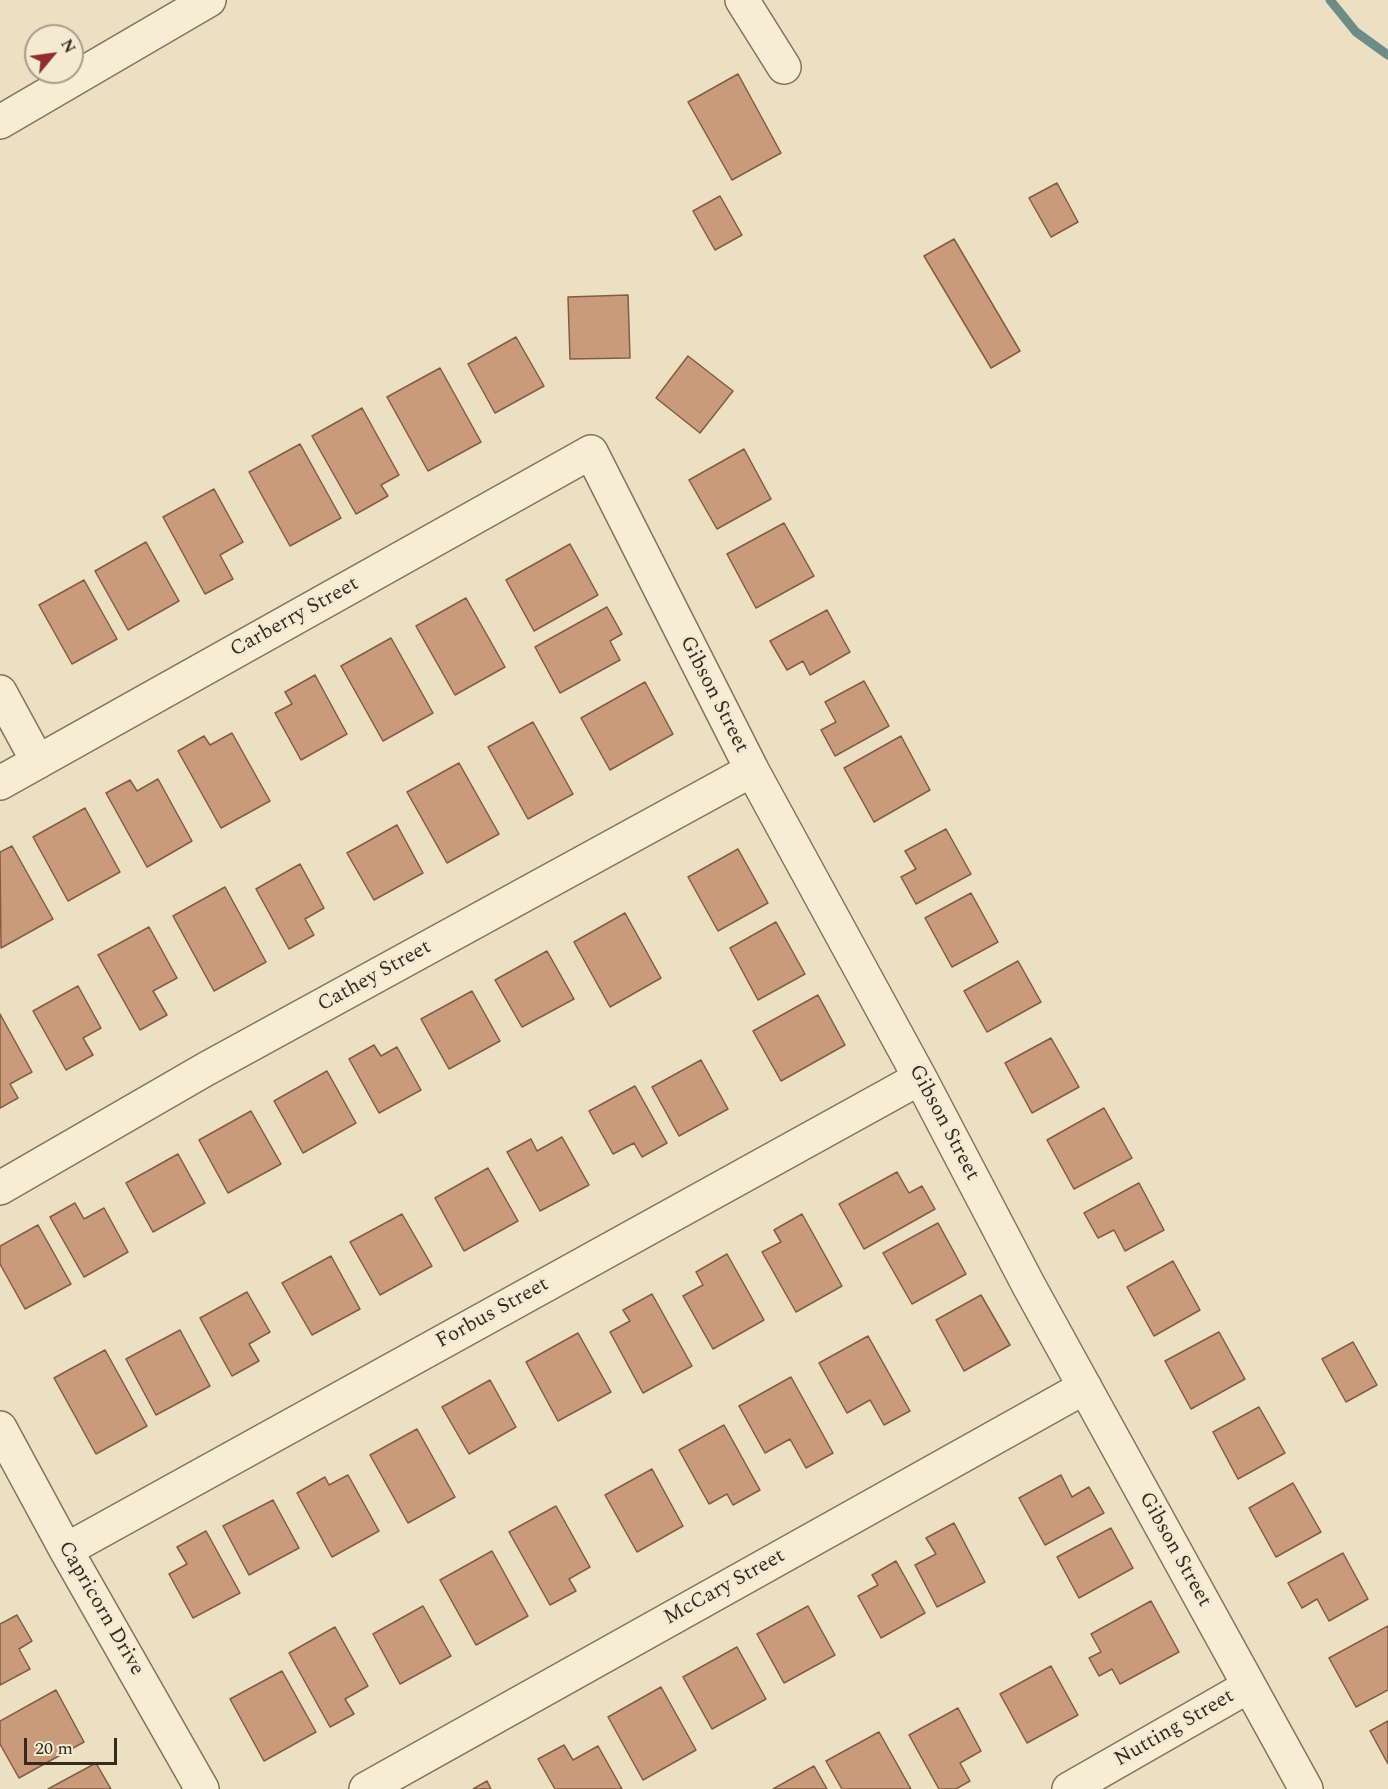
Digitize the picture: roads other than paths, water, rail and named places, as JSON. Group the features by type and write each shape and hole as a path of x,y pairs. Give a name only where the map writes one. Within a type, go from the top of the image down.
{"street":[{"path":"0,122 209,0"},
{"path":"742,0 784,67"},
{"name":"Carberry Street","path":"0,783 591,452"},
{"name":"Gibson Street","path":"591,452 752,770 920,1078 1029,1286 1306,1789"},
{"path":"0,692 38,762"},
{"name":"Cathey Street","path":"0,1188 206,1069 752,770"},
{"name":"Forbus Street","path":"66,1550 920,1078"},
{"name":"McCary Street","path":"366,1789 1085,1387"},
{"name":"Capricorn Drive","path":"0,1428 66,1550 202,1789"},
{"name":"Nutting Street","path":"1069,1789 1249,1686"}],"waterway":[{"path":"1330,0 1356,32 1388,55"}]}
